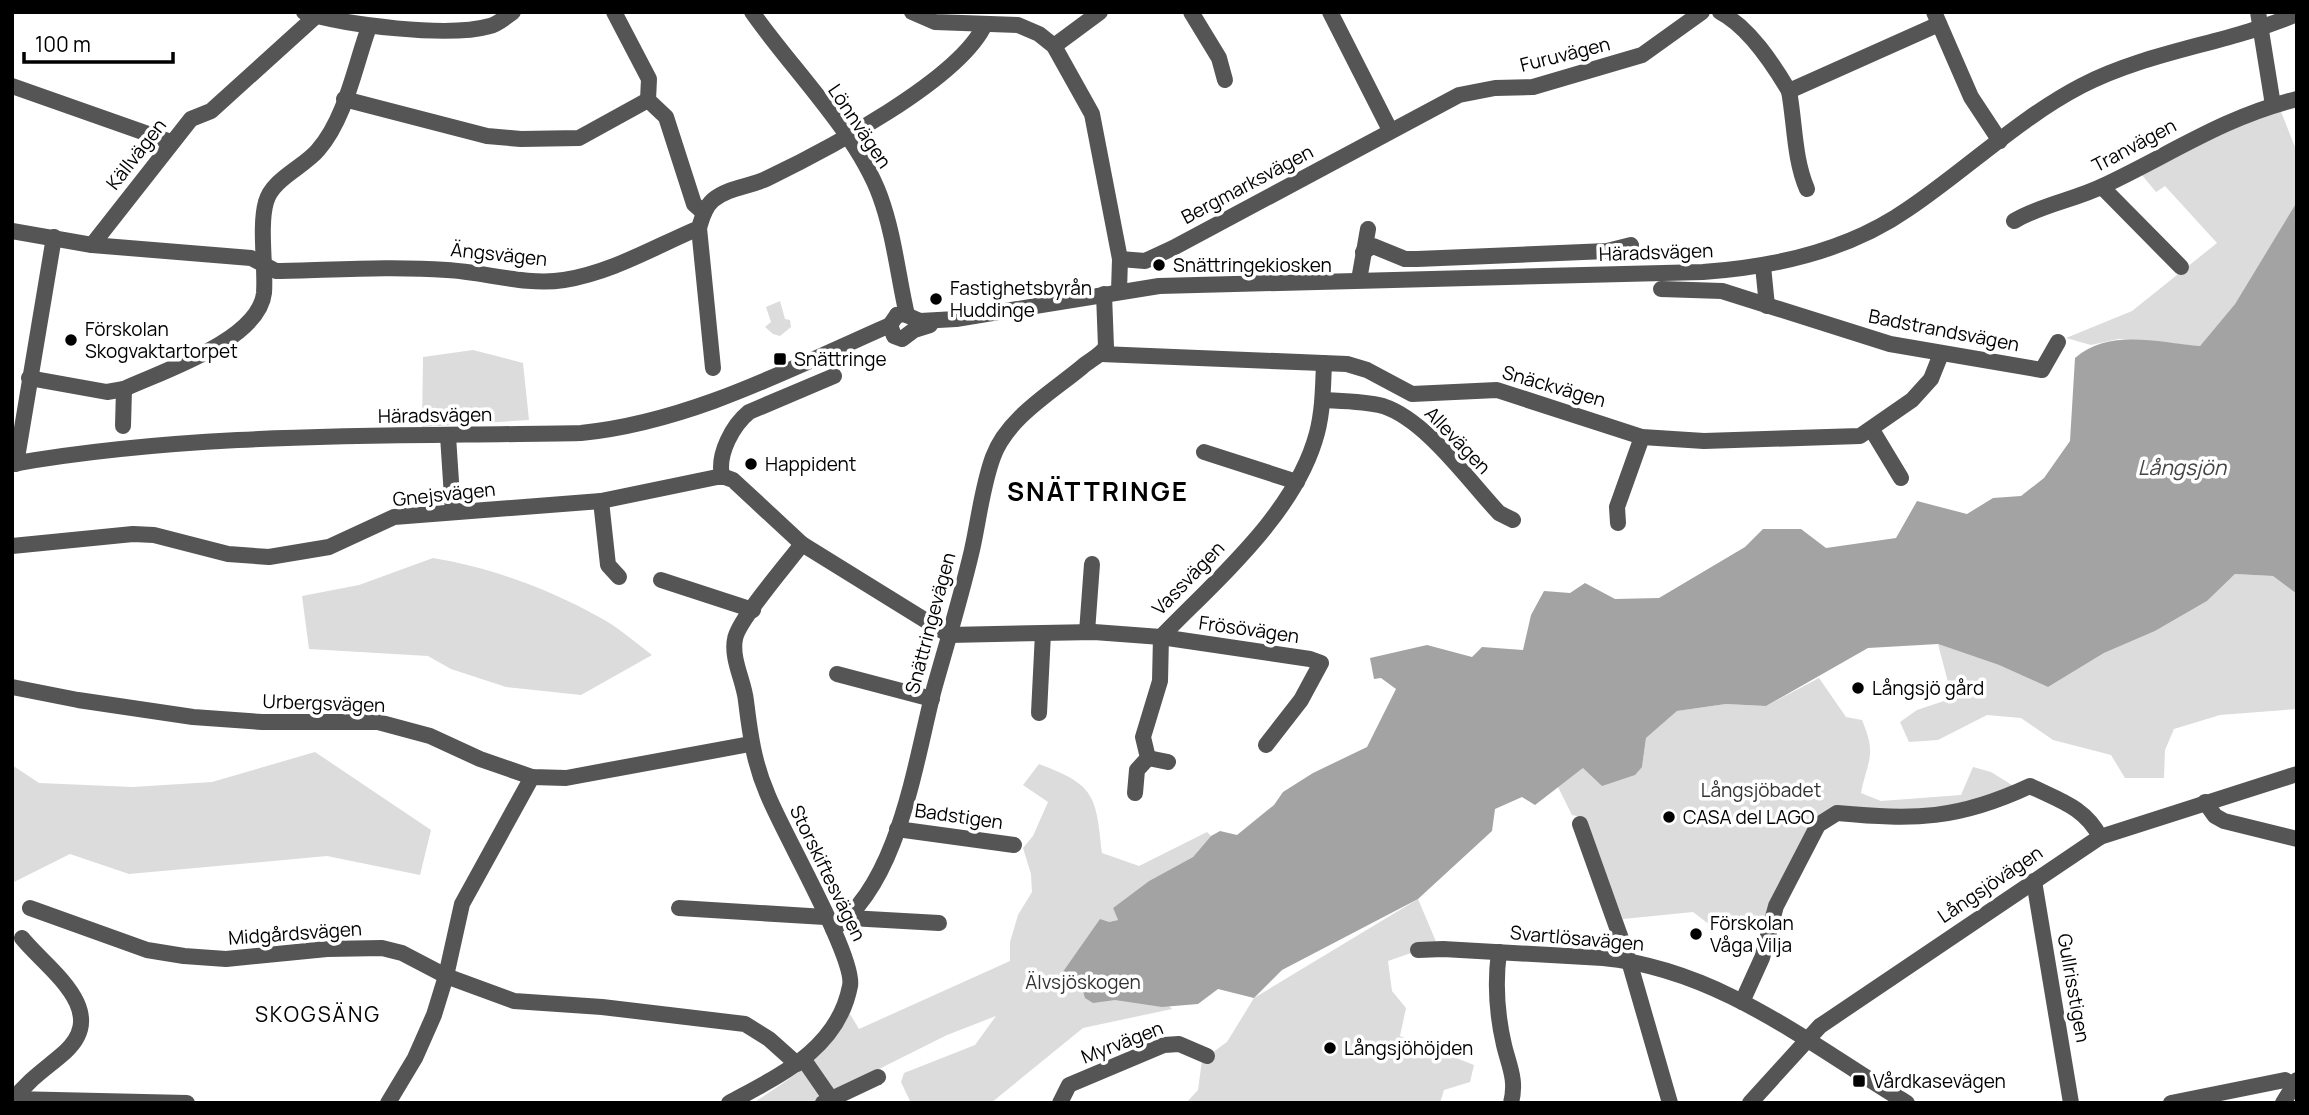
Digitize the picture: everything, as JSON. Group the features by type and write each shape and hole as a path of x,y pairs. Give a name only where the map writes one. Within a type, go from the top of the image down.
{"street":[{"path":"310,14 471,30 493,26 513,12"},
{"path":"614,12 649,79 648,100 666,117 694,204 702,220 713,368"},
{"name":"Lönnvägen","path":"752,12 847,137 880,197 898,279 902,323"},
{"path":"912,12 935,22 1018,25 1039,34 1054,46 1092,114 1119,260 1107,294 1106,347 1101,354"},
{"path":"1054,46 1100,12"},
{"path":"1191,12 1219,58 1225,80"},
{"path":"1330,12 1390,130"},
{"name":"Furuvägen","path":"1390,130 1468,92 1533,87 1642,55 1702,12"},
{"path":"1720,12 1729,17 1760,51 1789,91 1797,132 1798,169 1807,189"},
{"path":"2258,12 2273,105"},
{"name":"Källvägen","path":"92,245 191,118 211,111 310,14"},
{"name":"Häradsvägen","path":"14,464 80,452 205,441 620,429 688,411 902,323 956,319 1159,286 1703,272 1763,266 1848,242 1900,214 2059,98 2093,80 2259,29 2297,14"},
{"path":"1789,91 1936,18 1972,97 2000,141"},
{"path":"29,378 107,392 124,389 235,337 254,320 263,297 265,202 276,187 319,149 344,99 360,21"},
{"name":"Ängsvägen","path":"12,231 92,245 251,258 276,271 443,269 485,272 528,281 563,281 609,270 702,220 718,196 766,179 847,137 926,84 976,38 985,24"},
{"path":"12,86 171,142"},
{"path":"344,99 487,136 521,139 579,138 648,100"},
{"name":"Tranvägen","path":"2014,221 2033,210 2102,187 2211,128 2297,99"},
{"name":"Bergmarksvägen","path":"1119,260 1145,261 1173,248 1390,130"},
{"path":"2102,187 2181,267"},
{"path":"1359,279 1368,229"},
{"path":"14,464 54,237"},
{"name":"Häradsvägen","path":"1363,252 1373,246 1405,259 1417,259 1607,251 1631,245"},
{"path":"1763,266 1767,306"},
{"name":"Badstrandsvägen","path":"1661,289 1714,290 1891,344 2042,370 2058,342"},
{"path":"800,350 826,353"},
{"name":"Snäckvägen","path":"1101,354 1356,366 1421,396 1480,388 1513,392 1642,437 1704,441 1849,438 1872,430 1924,388 1935,371 1941,354"},
{"name":"Snättringevägen","path":"829,923 850,918 880,871 897,829 967,572 986,479 997,447 1021,418 1101,354"},
{"path":"765,379 774,362"},
{"name":"Vassvägen","path":"1135,793 1137,770 1148,758 1143,737 1160,681 1161,637 1264,529 1297,482 1317,433 1323,400 1324,363"},
{"path":"834,376 749,412 740,419 722,459 722,476 733,480 802,544 949,635"},
{"path":"123,426 124,389"},
{"name":"Allevägen","path":"1323,400 1373,404 1402,415 1422,431 1499,513 1513,520"},
{"path":"1872,430 1901,478"},
{"path":"449,436 453,512"},
{"path":"1618,523 1617,507 1642,437"},
{"path":"1204,452 1297,482"},
{"name":"Gnejsvägen","path":"12,546 133,534 154,535 228,554 269,557 329,547 394,517 601,501 722,476"},
{"path":"601,501 608,565 619,577"},
{"path":"661,580 753,610 802,544"},
{"path":"1087,632 1092,564"},
{"name":"Storskiftesvägen","path":"729,1103 800,1062 831,1030 850,986 847,960 779,823 750,744 746,698 734,650 737,632 753,610"},
{"name":"Frösövägen","path":"949,635 1087,632 1161,637 1310,659 1321,663 1301,700 1266,745"},
{"path":"1039,713 1043,634"},
{"path":"837,674 932,699"},
{"name":"Urbergsvägen","path":"12,687 193,717 262,722 377,722 430,736 480,759 532,777 566,778 750,744"},
{"path":"1148,758 1168,762"},
{"name":"Långsjövägen","path":"1751,1103 1820,1026 2100,837 2297,774"},
{"path":"388,1103 426,1034 446,976 462,904 532,777"},
{"path":"1742,1002 1762,958 1776,906 1818,825 1827,817 1837,813 1931,818 1974,808 2029,786 2081,811 2091,819 2100,837"},
{"path":"2206,802 2215,816 2224,821 2297,839"},
{"path":"1580,824 1629,961 1670,1103"},
{"name":"Badstigen","path":"897,829 1014,845"},
{"name":"Gullrisstigen","path":"2034,881 2071,1103"},
{"name":"Midgårdsvägen","path":"30,908 147,950 226,959 327,949 382,948 402,953 446,976 527,1003 602,1007 685,1019 735,1022 769,1039 800,1062 827,1101"},
{"path":"679,908 829,923"},
{"path":"850,918 939,923"},
{"path":"13,1099 36,1074 67,1050 74,1039 80,1017 80,1007 72,990 22,938"},
{"name":"Svartlösavägen","path":"1418,950 1499,952 1629,961 1693,981 1742,1002 1807,1039 1882,1096 1907,1103"},
{"path":"1499,952 1496,979 1504,1046 1513,1069 1514,1090 1511,1103"},
{"name":"Myrvägen","path":"1060,1103 1069,1085 1164,1045 1179,1044 1207,1056"},
{"path":"827,1101 878,1077"},
{"path":"2172,1103 2285,1080 2295,1082 2283,1103"},
{"path":"13,1099 187,1103"}],"green space":[{"path":"2278,104 2297,152 2297,203 2235,304 2200,346 2118,339 2091,345 2066,338 2132,311 2217,243 2165,186 2156,192 2137,169"},
{"path":"780,301 785,319 790,320 791,327 780,336 765,327 771,322 766,307"},
{"path":"473,350 523,363 529,420 422,427 423,357"},
{"path":"433,558 497,573 560,597 606,621 652,655 581,695 506,687 451,669 428,656 309,649 302,596 359,585"},
{"path":"2235,574 2273,576 2297,594 2297,709 2220,715 2174,729 2165,750 2164,778 2125,778 2111,755 2053,740 2021,718 1987,715 1938,740 1909,742 1900,722 1917,710 1944,701 1949,686 1938,644 1999,665 2048,687 2104,653 2155,631 2207,601"},
{"name":"Långsjöbadet","path":"1819,678 1846,717 1862,720 1867,732 1870,757 1861,793 1881,801 1961,795 1973,767 1991,772 2020,790 1977,807 1819,818 1765,925 1727,918 1710,925 1693,912 1623,919 1589,826 1581,818 1572,815 1558,787 1583,768 1642,767 1646,738 1677,711 1726,704 1766,706"},
{"path":"315,752 431,830 420,875 327,856 129,874 70,854 12,883 12,765 39,783 133,787 212,782"},
{"name":"Älvsjöskogen","path":"1039,764 1072,779 1089,795 1098,818 1102,853 1139,866 1207,832 1211,836 1193,857 1149,881 1113,908 1118,920 1109,922 1125,961 1172,1009 1083,1028 991,1103 911,1103 901,1082 904,1073 975,1045 996,1016 947,1035 811,1103 753,1103 818,1054 850,1014 859,1029 1010,961 1010,942 1018,915 1032,892 1031,874 1023,848 1033,836 1048,802 1023,785"},
{"path":"1418,899 1437,944 1388,961 1392,991 1406,1008 1400,1036 1474,1065 1470,1082 1444,1090 1440,1103 1186,1103 1198,1090 1202,1060 1227,1042 1254,998"}],"water":[{"name":"Långsjön","path":"2297,202 2297,594 2273,576 2235,574 2207,601 2155,631 2104,653 2048,687 1999,665 1938,644 1868,648 1766,706 1726,704 1677,711 1646,738 1642,767 1635,775 1602,786 1583,768 1535,805 1522,797 1495,809 1492,831 1418,899 1282,970 1254,998 1218,989 1198,1004 1162,1007 1115,1000 1093,1003 1085,998 1076,983 1060,976 1100,919 1109,922 1118,920 1113,908 1149,881 1193,857 1211,836 1220,831 1237,835 1274,805 1283,792 1313,773 1367,747 1396,689 1381,678 1374,679 1370,658 1427,645 1472,657 1482,647 1523,650 1531,615 1544,591 1570,593 1585,583 1615,599 1659,598 1745,547 1763,529 1801,529 1826,548 1896,538 1917,501 1967,514 1993,498 2021,496 2044,478 2070,441 2075,358 2103,343 2119,340 2200,346 2235,304"}],"place":[{"name":"Snättringekiosken","path":"1159,265"},
{"name":"Fastighetsbyrån Huddinge","path":"936,299"},
{"name":"Förskolan Skogvaktartorpet","path":"71,340"},
{"name":"Snättringe","path":"780,359"},
{"name":"Happident","path":"751,464"},
{"name":"Långsjö gård","path":"1858,688"},
{"name":"CASA del LAGO","path":"1669,817"},
{"name":"Förskolan Våga Vilja","path":"1696,934"},
{"name":"Långsjöhöjden","path":"1330,1048"},
{"name":"Vårdkasevägen","path":"1859,1081"}],"district":[{"name":"SNÄTTRINGE","path":"1098,492"},
{"name":"SKOGSÄNG","path":"318,1015"}]}
